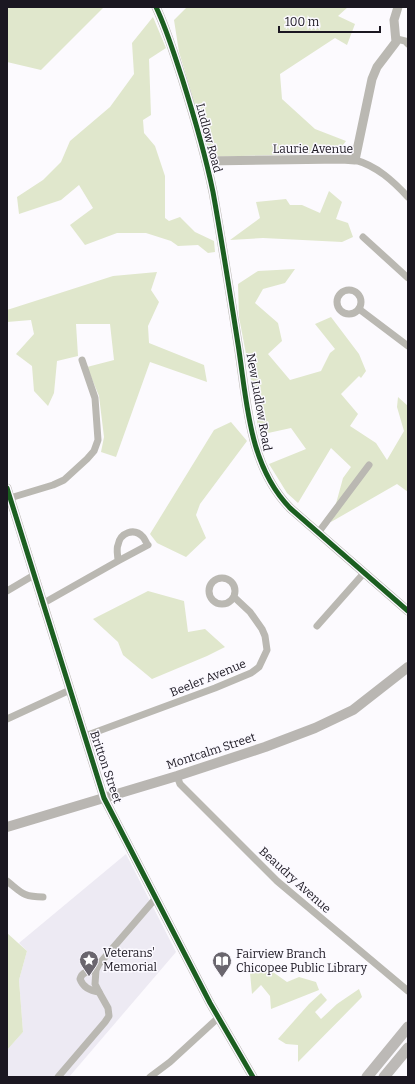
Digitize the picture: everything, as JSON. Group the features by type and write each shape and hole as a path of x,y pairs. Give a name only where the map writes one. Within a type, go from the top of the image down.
{"main road":[{"name":"Montcalm Street","path":"7,827 177,776 265,747 343,716 363,703 408,667"},
{"path":"367,1077 408,1026"},
{"path":"384,1077 408,1048"}],"street":[{"name":"Ludlow Road","path":"156,7 173,51 193,113 206,161 227,279"},
{"path":"355,160 372,79 377,67 395,45 396,39 394,20 398,7"},
{"path":"396,39 405,41 408,44"},
{"name":"Laurie Avenue","path":"206,161 355,160 365,163 378,171 396,185 408,197"},
{"path":"363,237 408,278"},
{"name":"New Ludlow Road","path":"227,279 250,423 258,457 268,480 281,499 408,611"},
{"path":"359,309 408,346"},
{"path":"10,498 53,485 64,480 88,460 94,451 98,440 95,398 82,360"},
{"path":"318,533 369,465"},
{"name":"Britton Street","path":"7,488 42,604 104,798 218,1018 252,1077"},
{"path":"42,604 148,545 139,533 128,532 121,537 117,545 118,561"},
{"path":"317,626 364,573"},
{"path":"7,591 34,575"},
{"name":"Beeler Avenue","path":"85,736 215,688 251,673 259,667 267,650 266,636 250,612 234,597"},
{"path":"7,719 70,690"},
{"name":"Beaudry Avenue","path":"177,776 180,784 277,880 408,991"},
{"path":"7,880 25,895 30,897 43,897"},
{"path":"58,1077 109,1016 108,1008 95,984 96,970 99,964 156,899"},
{"path":"96,970 85,972 80,979 82,985 99,992"},
{"path":"150,1077 170,1062 218,1018"}],"shaded area":[{"path":"126,854 176,952 69,1077 7,1077 7,1050 23,1032 19,980 27,951 19,943"}],"green space":[{"path":"7,7 104,7 41,70 7,62"},
{"path":"187,7 348,7 338,16 355,24 347,45 335,38 280,74 282,99 315,129 346,141 337,153 211,157 179,52 174,20"},
{"path":"153,17 166,48 149,59 151,115 143,120 144,133 155,146 165,176 165,218 169,221 180,217 195,232 214,241 215,252 208,253 198,245 178,246 171,241 146,233 117,233 85,245 70,225 93,208 79,185 61,200 19,214 17,197 43,180 61,162 70,141 110,107 134,74 132,43"},
{"path":"329,191 342,202 336,219 348,223 353,237 342,242 263,238 230,240 260,218 256,202 286,199 290,205 302,205 320,213"},
{"path":"295,269 285,283 263,289 255,303 278,323 282,341 268,354 290,380 321,371 330,353 335,349 315,324 331,317 359,354 366,371 361,378 359,376 341,394 358,414 350,426 376,443 387,460 404,431 397,407 398,397 408,406 408,492 397,484 331,522 343,478 351,467 331,448 298,503 287,493 269,464 306,449 291,428 259,435 252,386 239,317 238,284 258,271"},
{"path":"157,272 151,290 159,302 148,326 149,343 204,365 207,382 150,362 116,457 101,452 104,437 99,396 87,367 114,360 110,324 76,324 78,356 57,361 54,393 48,406 34,391 32,366 16,354 34,334 31,320 7,322 7,310 113,276"},
{"path":"231,422 247,441 200,504 196,515 206,538 186,557 157,543 150,534 214,430"},
{"path":"148,591 184,601 188,632 205,629 225,647 152,679 123,655 118,642 93,619"},
{"path":"7,933 27,951 19,980 23,1032 7,1050"},
{"path":"270,970 287,982 299,977 316,982 319,990 271,1009 270,996 261,985 252,994 250,973"},
{"path":"359,989 362,997 298,1062 298,1045 286,1044 278,1039 309,1004 321,993 327,1000 315,1012 321,1019 337,1004"}],"cycle path":[{"path":"156,7 167,33 182,78 210,177 226,268 247,409 257,452 265,472 276,491 290,508 408,611"},
{"path":"7,488 104,798 210,1003 253,1077"}],"place":[{"name":"Veterans' Memorial","path":"89,977"},
{"name":"Fairview Branch Chicopee Public Library","path":"222,978"}]}
